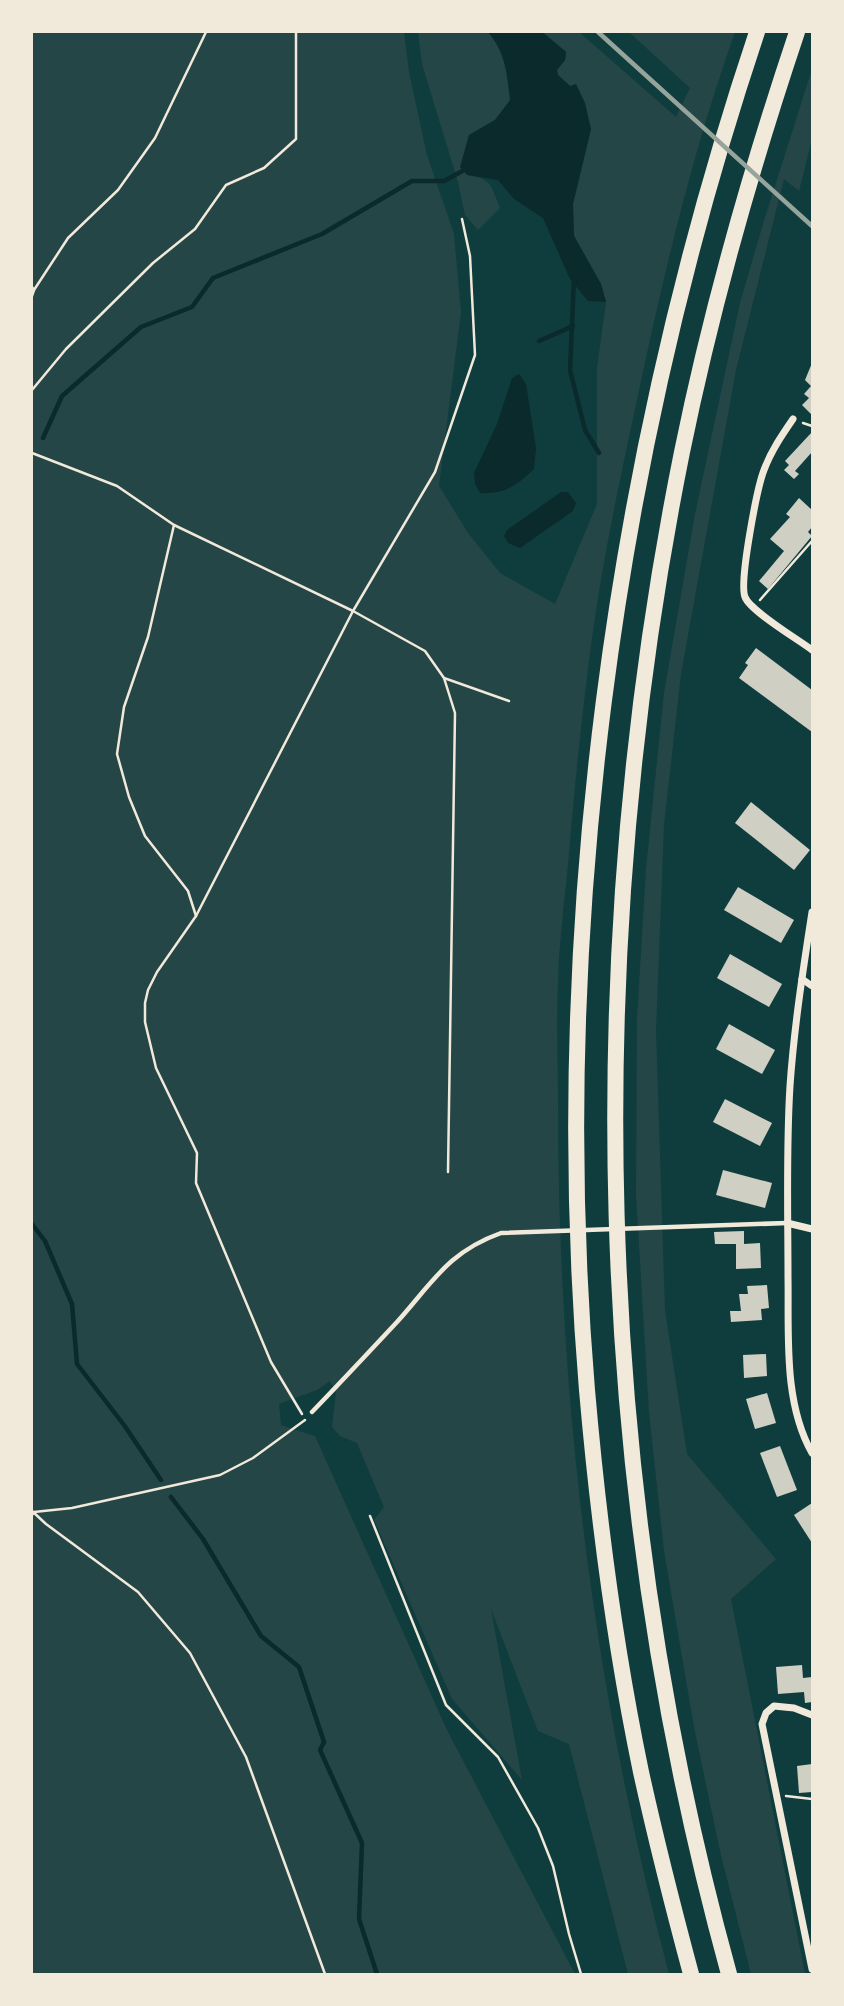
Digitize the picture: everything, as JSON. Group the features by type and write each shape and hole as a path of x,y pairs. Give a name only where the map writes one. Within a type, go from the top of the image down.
{"highway":[{"path":"691,1975 641,1771 620,1656 600,1509 587,1388 577,1202 577,1030 584,908 602,714 622,568 674,316 710,182 757,32"},
{"path":"729,1975 685,1800 662,1675 634,1485 620,1298 614,1126 618,972 629,812 648,652 682,452 746,190 797,32"}],"street":[{"path":"793,419 762,472 743,575 745,597 753,608 813,650"},
{"path":"813,912 802,979 790,1087 788,1223 789,1335 794,1400 806,1441 813,1453"},
{"path":"802,979 813,986"},
{"path":"788,1223 813,1229"},
{"path":"813,1716 794,1707 774,1706 765,1713 762,1724 813,1969"}],"lane":[{"path":"312,1412 450,1261 477,1242 501,1233 528,1231 788,1223"}],"path":[{"path":"32,296 33,288 68,238 118,190 155,138 206,32"},
{"path":"32,390 66,349 153,263 195,229 226,185 264,168 296,139 296,32"},
{"path":"32,1513 72,1508 220,1475 253,1458 305,1420 271,1362 196,1183 197,1153 156,1068 145,1022 145,1003 157,972 196,916 353,611 435,472 475,355 470,256 462,219"},
{"path":"32,453 117,486 174,525 353,611 425,650 444,678 454,713 448,1172"},
{"path":"174,525 148,637 124,707 117,754 129,797 145,836 188,891 196,916"},
{"path":"753,608 813,541"},
{"path":"444,678 509,701"},
{"path":"32,1513 138,1592 190,1653 246,1756 325,1975"},
{"path":"370,1516 446,1705 498,1757 538,1828 552,1866 582,1975"},
{"path":"775,1795 813,1799"}],"shaded area":[{"path":"32,32 404,32 409,72 427,155 454,234 461,312 439,486 468,533 500,573 555,604 597,504 597,368 606,302 601,284 574,236 573,204 591,129 570,86 558,75 557,70 565,60 566,52 543,32 579,32 676,117 690,88 629,32 735,32 704,126 666,269 605,554 578,751 557,998 560,1213 565,1323 585,1542 600,1651 620,1759 642,1867 669,1974 628,1974 569,1744 538,1731 491,1609 522,1780 452,1699 374,1520 384,1507 357,1443 340,1436 332,1427 336,1393 330,1381 317,1390 279,1404 281,1425 315,1436 447,1730 575,1974 32,1974"},
{"path":"418,32 488,32 499,48 505,64 511,100 495,120 469,135 467,175 490,184 500,208 478,230 465,215 458,182 422,64"},
{"path":"488,32 542,32 566,52 565,60 557,70 558,75 570,86 576,84 585,103 591,129 573,204 574,236 601,284 606,302 588,301 570,279 543,218 514,199 498,180 467,175 460,167 469,135 495,120 510,100 502,56"},
{"path":"812,69 812,139 799,191 784,179 736,370 681,674 664,825 656,1031 665,1310 687,1454 776,1559 731,1599 805,1974 751,1974 720,1851 694,1727 664,1551 649,1412 636,1195 637,1019 646,869 664,693 695,514 740,303"},
{"path":"519,374 526,384 536,448 534,469 510,488 480,493 475,484 474,473 497,424 512,378"},
{"path":"561,492 568,492 576,503 573,511 520,548 508,543 504,536 507,530"}],"building":[{"path":"812,363 812,415 802,405 809,398 804,394 811,386 805,380"},
{"path":"812,432 812,452 795,471 799,474 794,479 784,470 789,465 785,461"},
{"path":"799,498 812,510 812,527 808,532 812,536 768,589 759,581 784,551 770,539 790,517 786,514"},
{"path":"756,648 812,690 812,732 739,678 748,665 745,663"},
{"path":"751,802 810,850 794,870 735,823"},
{"path":"738,887 794,920 781,943 724,910"},
{"path":"730,954 782,984 769,1007 717,978"},
{"path":"729,1024 775,1050 762,1074 716,1049"},
{"path":"725,1099 772,1123 760,1146 713,1122"},
{"path":"723,1170 772,1183 765,1208 716,1195"},
{"path":"744,1231 744,1244 760,1243 761,1268 736,1269 736,1244 715,1244 714,1232"},
{"path":"767,1285 769,1308 761,1309 762,1320 731,1322 730,1311 741,1311 739,1294 748,1294 747,1286"},
{"path":"766,1354 767,1376 744,1378 743,1355"},
{"path":"767,1393 776,1423 755,1429 746,1399"},
{"path":"780,1446 797,1490 777,1497 760,1453"},
{"path":"812,1503 812,1543 794,1515"},
{"path":"802,1665 803,1678 812,1677 812,1702 805,1703 804,1692 778,1694 776,1667"},
{"path":"812,1764 812,1792 799,1793 797,1766"}],"waterway":[{"path":"43,438 62,396 141,327 192,307 213,278 322,234 412,181 444,181 466,169"},
{"path":"574,278 570,370 585,430 599,453"},
{"path":"539,341 573,326"},
{"path":"32,1224 45,1241 72,1304 77,1364 124,1425 161,1480"},
{"path":"171,1497 203,1539 261,1636 299,1667 324,1742 320,1750 362,1843 359,1919 377,1974"}],"railway":[{"path":"598,32 812,226"}]}
